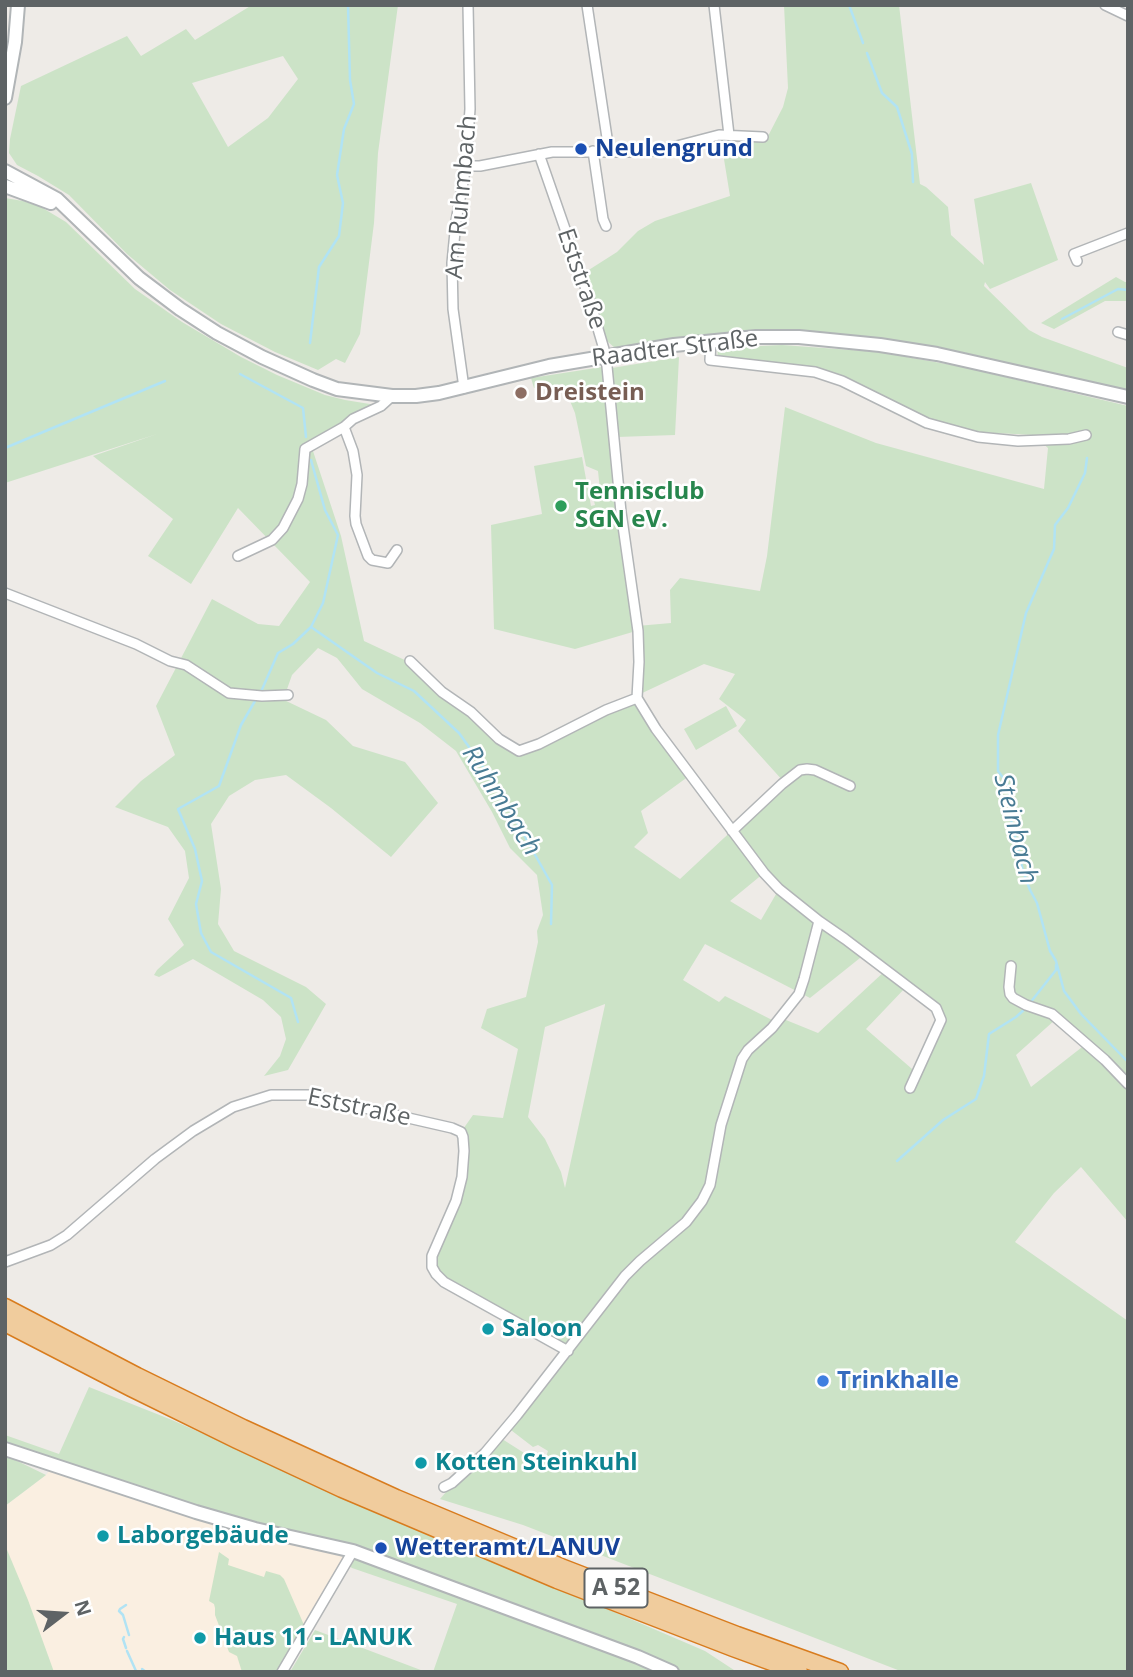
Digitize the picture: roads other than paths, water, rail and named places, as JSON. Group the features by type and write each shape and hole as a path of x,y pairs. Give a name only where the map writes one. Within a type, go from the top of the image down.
{"highway":[{"name":"A 52","path":"5,1307 243,1428 396,1498 561,1567 840,1672"},
{"name":"A 52","path":"5,1323 142,1394 342,1489 556,1580 799,1672"}],"main road":[{"path":"5,98 15,42 18,5"},
{"name":"Raadter Straße","path":"5,171 57,199 139,278 180,309 262,357 337,389 392,396 416,396 464,388 549,366 674,345 757,337 799,337 937,354 1128,397"},
{"name":"Raadter Straße","path":"5,186 69,211"},
{"path":"5,1448 196,1512 255,1529 353,1551 629,1653 672,1672"}],"street":[{"name":"Am Ruhmbach","path":"464,388 453,309 452,263 456,220 466,166 471,96 468,5"},
{"path":"587,5 609,151"},
{"path":"714,5 729,135"},
{"path":"1105,5 1128,16"},
{"path":"466,166 565,151 637,153 719,135 763,137"},
{"path":"593,152 606,226"},
{"name":"Eststraße","path":"539,154 589,295 606,356 621,512 638,631 637,698"},
{"path":"1077,261 1074,254 1128,233"},
{"path":"1118,332 1128,335"},
{"path":"711,341 710,359 815,372 842,381 927,423 978,437 1018,441 1069,439 1086,435"},
{"path":"238,556 272,540 283,528 298,499 305,449 353,419 381,406 392,396"},
{"path":"344,427 353,451 357,475 356,524 368,556 372,560 388,563 397,550"},
{"path":"5,593 136,643 170,661 186,665 229,693 289,695"},
{"path":"410,661 442,692 471,712 510,747 519,751 637,698 656,729 779,890 936,1008 941,1020 910,1088"},
{"path":"732,831 800,770 815,770 850,786"},
{"path":"443,1487 453,1483 485,1453 625,1276 686,1222 702,1201 710,1185 721,1125 742,1059 772,1028 799,994 819,921"},
{"path":"1011,966 1009,987 1013,998 1052,1014 1128,1084"},
{"name":"Eststraße","path":"5,1262 51,1245 67,1235 155,1159 193,1131 233,1107 271,1095 308,1095 461,1132 464,1151 462,1177 456,1201 432,1256 432,1267 444,1282 568,1351"},
{"path":"282,1672 353,1551"}],"waterway":[{"name":"Ruhmbach","path":"310,343 319,267 339,236 343,203 337,175 344,129 354,104 350,80 348,5"},
{"name":"Steinbach","path":"849,5 863,43"},
{"name":"Steinbach","path":"867,53 882,93 897,107 912,154 913,182"},
{"path":"1062,319 1118,289 1128,290"},
{"path":"240,374 303,408 306,437"},
{"path":"5,448 165,381"},
{"name":"Steinbach","path":"1087,458 1085,473 1068,508 1055,525 1054,549 1026,613 998,735 998,771 1007,783 1011,800 1010,815 1023,871 1037,903 1064,991 1081,1014 1128,1062"},
{"name":"Ruhmbach","path":"260,694 278,653 293,644 311,627 323,603 338,535 325,510 311,460"},
{"name":"Ruhmbach","path":"311,627 377,673 414,691 459,733 496,785 552,885 551,924"},
{"name":"Ruhmbach","path":"255,701 241,725 219,786 178,809 195,849 202,881 196,904 201,933 211,952 291,998 298,1022"},
{"path":"897,1161 943,1120 976,1099 984,1076 989,1034 1026,1008 1056,970 1056,965"},
{"path":"126,1605 119,1611 123,1615 129,1635"},
{"path":"124,1637 126,1648"},
{"path":"127,1651 136,1671"},
{"path":"142,1669 146,1672"}],"place":[{"name":"Neulengrund","path":"581,149"},
{"name":"Dreistein","path":"521,393"},
{"name":"Tennisclub SGN eV.","path":"561,506"},
{"name":"Saloon","path":"488,1329"},
{"name":"Trinkhalle","path":"823,1381"},
{"name":"Kotten Steinkuhl","path":"421,1463"},
{"name":"Laborgebäude","path":"103,1536"},
{"name":"Wetteramt/LANUV","path":"381,1548"},
{"name":"Haus 11 - LANUK","path":"200,1638"}]}
